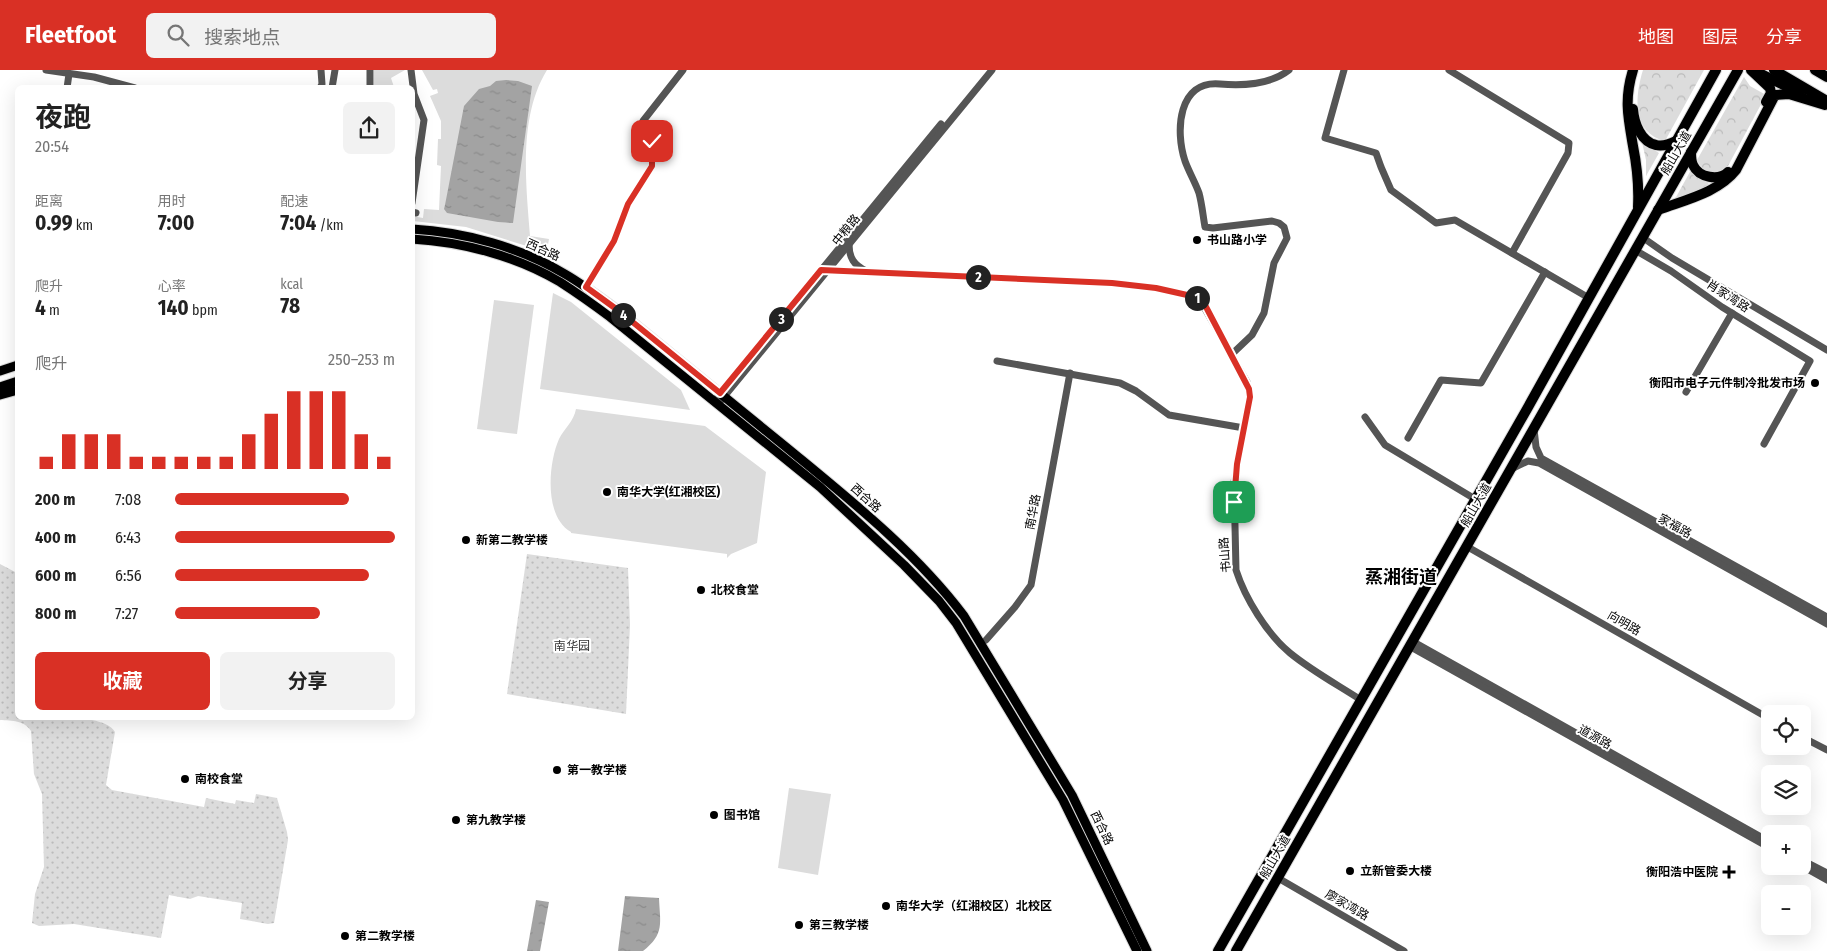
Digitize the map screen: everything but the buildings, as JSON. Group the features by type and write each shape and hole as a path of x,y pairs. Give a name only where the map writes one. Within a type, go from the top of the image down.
{"highway":[{"path":"1633,70 1627,95 1627,111 1639,186 1638,210"},
{"path":"1638,70 1633,99 1637,127 1643,136 1655,145 1664,146 1676,141"},
{"name":"船山大道","path":"1218,951 1589,298 1716,70"},
{"name":"船山大道","path":"1236,951 1738,70"},
{"path":"1752,70 1826,104"},
{"path":"1691,152 1692,165 1700,172 1718,178 1729,172 1771,93 1770,88 1752,70"},
{"path":"1774,70 1826,104"},
{"path":"1815,70 1827,77"},
{"path":"1658,210 1715,188 1729,179 1736,170 1776,95 1789,94 1826,104"}],"main road":[{"name":"西合路","path":"415,230 455,234 514,250 549,266 586,287 619,311 820,487 904,565 939,601 956,623 1063,800 1137,951"},
{"name":"西合路","path":"415,239 452,243 484,251 538,271 559,282 610,317 857,506 911,556 948,595 964,616 1072,795 1147,951"},
{"path":"0,370 15,366"},
{"path":"0,381 15,377"},
{"path":"0,387 15,382"},
{"path":"0,395 15,391"}],"street":[{"path":"46,70 94,77 124,85"},
{"path":"321,70 322,85"},
{"path":"332,85 335,70"},
{"path":"370,70 370,85"},
{"path":"411,70 413,85"},
{"path":"586,287 614,241 628,204 652,166 652,141 640,131 643,121 683,70"},
{"name":"中粮路","path":"719,399 986,70"},
{"name":"中粮路","path":"824,270 849,244 992,70"},
{"path":"1232,354 1252,335 1264,313 1274,263 1285,243 1287,234 1284,227 1279,223 1272,222 1213,228 1205,227 1198,192 1185,160 1181,136 1182,114 1186,100 1203,84 1239,85 1264,82 1273,80 1290,70"},
{"path":"1344,70 1325,138 1376,153 1380,167 1391,190 1436,223 1455,220 1589,298"},
{"path":"1448,70 1568,143 1568,153 1512,252"},
{"path":"67,85 69,74"},
{"path":"415,97 424,120 415,178"},
{"path":"1642,237 1672,258 1827,350"},
{"path":"849,244 852,260 859,267 869,272"},
{"name":"肖家湾路","path":"1635,250 1671,271 1732,313 1810,361 1764,444"},
{"name":"书山路","path":"824,270 1112,283 1164,289 1196,297 1200,300 1232,354 1249,389 1250,397 1234,489 1236,570 1239,579 1272,635 1290,653 1361,700"},
{"path":"1408,438 1441,380 1481,383 1545,272"},
{"path":"1686,392 1732,313"},
{"path":"997,361 1120,383 1136,391 1168,415 1244,428"},
{"name":"南华路","path":"986,640 1015,608 1031,585 1070,373"},
{"path":"1365,417 1385,445 1475,499"},
{"name":"家福路","path":"1534,427 1536,447 1541,458 1827,617"},
{"name":"家福路","path":"1511,469 1528,461 1539,463 1827,624"},
{"name":"向明路","path":"1466,546 1761,714"},
{"name":"道源路","path":"1411,644 1761,837"},
{"name":"道源路","path":"1411,644 1761,843"},
{"path":"1811,742 1827,750"},
{"path":"1811,865 1827,874"},
{"path":"1811,871 1827,880"},
{"name":"廖家湾路","path":"1278,878 1404,951"}],"green space":[{"path":"374,70 405,70 391,78 393,85 374,85"},
{"path":"422,70 547,70 538,88 532,108 528,129 526,173 530,236 549,239 547,250 530,247 466,227 415,221 415,217 423,218 424,209 439,210 441,166 437,165 438,139 441,139 441,121 430,96 438,93 437,89 433,90"},
{"path":"1643,70 1704,70 1665,141 1654,137 1641,122 1637,101"},
{"path":"1744,77 1750,86 1766,95 1728,166 1720,171 1707,171 1697,160"},
{"path":"1642,142 1659,153 1646,176 1646,160"},
{"path":"1691,170 1696,177 1708,182 1709,185 1675,199"},
{"path":"553,293 571,302 681,390 690,410 540,389"},
{"path":"494,300 534,305 517,434 477,429"},
{"path":"576,409 705,426 766,472 757,543 731,554 727,558 727,554 571,533 562,525 556,515 552,503 551,475 552,462 559,439 571,421"},
{"name":"南华园","path":"527,554 628,568 630,625 626,714 507,694"},
{"path":"0,564 15,572 15,720 92,720 109,726 115,732 106,785 112,790 204,807 206,798 235,804 236,800 254,803 256,794 277,798 288,840 274,923 268,924 240,919 242,903 198,896 190,899 169,895 161,938 74,924 39,926 32,923 35,894 44,867 42,794 34,774 31,731 21,723 0,720"},
{"path":"789,788 831,794 818,875 778,868"}],"water":[{"path":"496,81 518,81 532,86 513,223 447,213 444,209 464,106 479,89 490,86"},
{"path":"625,896 659,898 660,928 655,939 643,951 618,951"},
{"path":"536,900 549,902 540,951 527,951"}],"place":[{"name":"书山路小学","path":"1197,240"},
{"name":"衡阳市电子元件制冷批发市场","path":"1815,383"},
{"name":"南华大学(红湘校区)","path":"607,492"},
{"name":"新第二教学楼","path":"466,540"},
{"name":"北校食堂","path":"701,590"},
{"name":"第一教学楼","path":"557,770"},
{"name":"南校食堂","path":"185,779"},
{"name":"图书馆","path":"714,815"},
{"name":"第九教学楼","path":"456,820"},
{"name":"立新管委大楼","path":"1350,871"},
{"name":"衡阳浩中医院","path":"1729,872"},
{"name":"南华大学（红湘校区）北校区","path":"886,906"},
{"name":"第三教学楼","path":"799,925"},
{"name":"第二教学楼","path":"345,936"}],"district":[{"name":"蒸湘街道","path":"1401,577"}],"route":[{"path":"652,141 652,166 628,204 614,241 586,287 619,311 720,393 821,270 1112,283 1156,288 1196,297 1205,305 1247,382 1250,397 1234,482 1234,502"}]}
